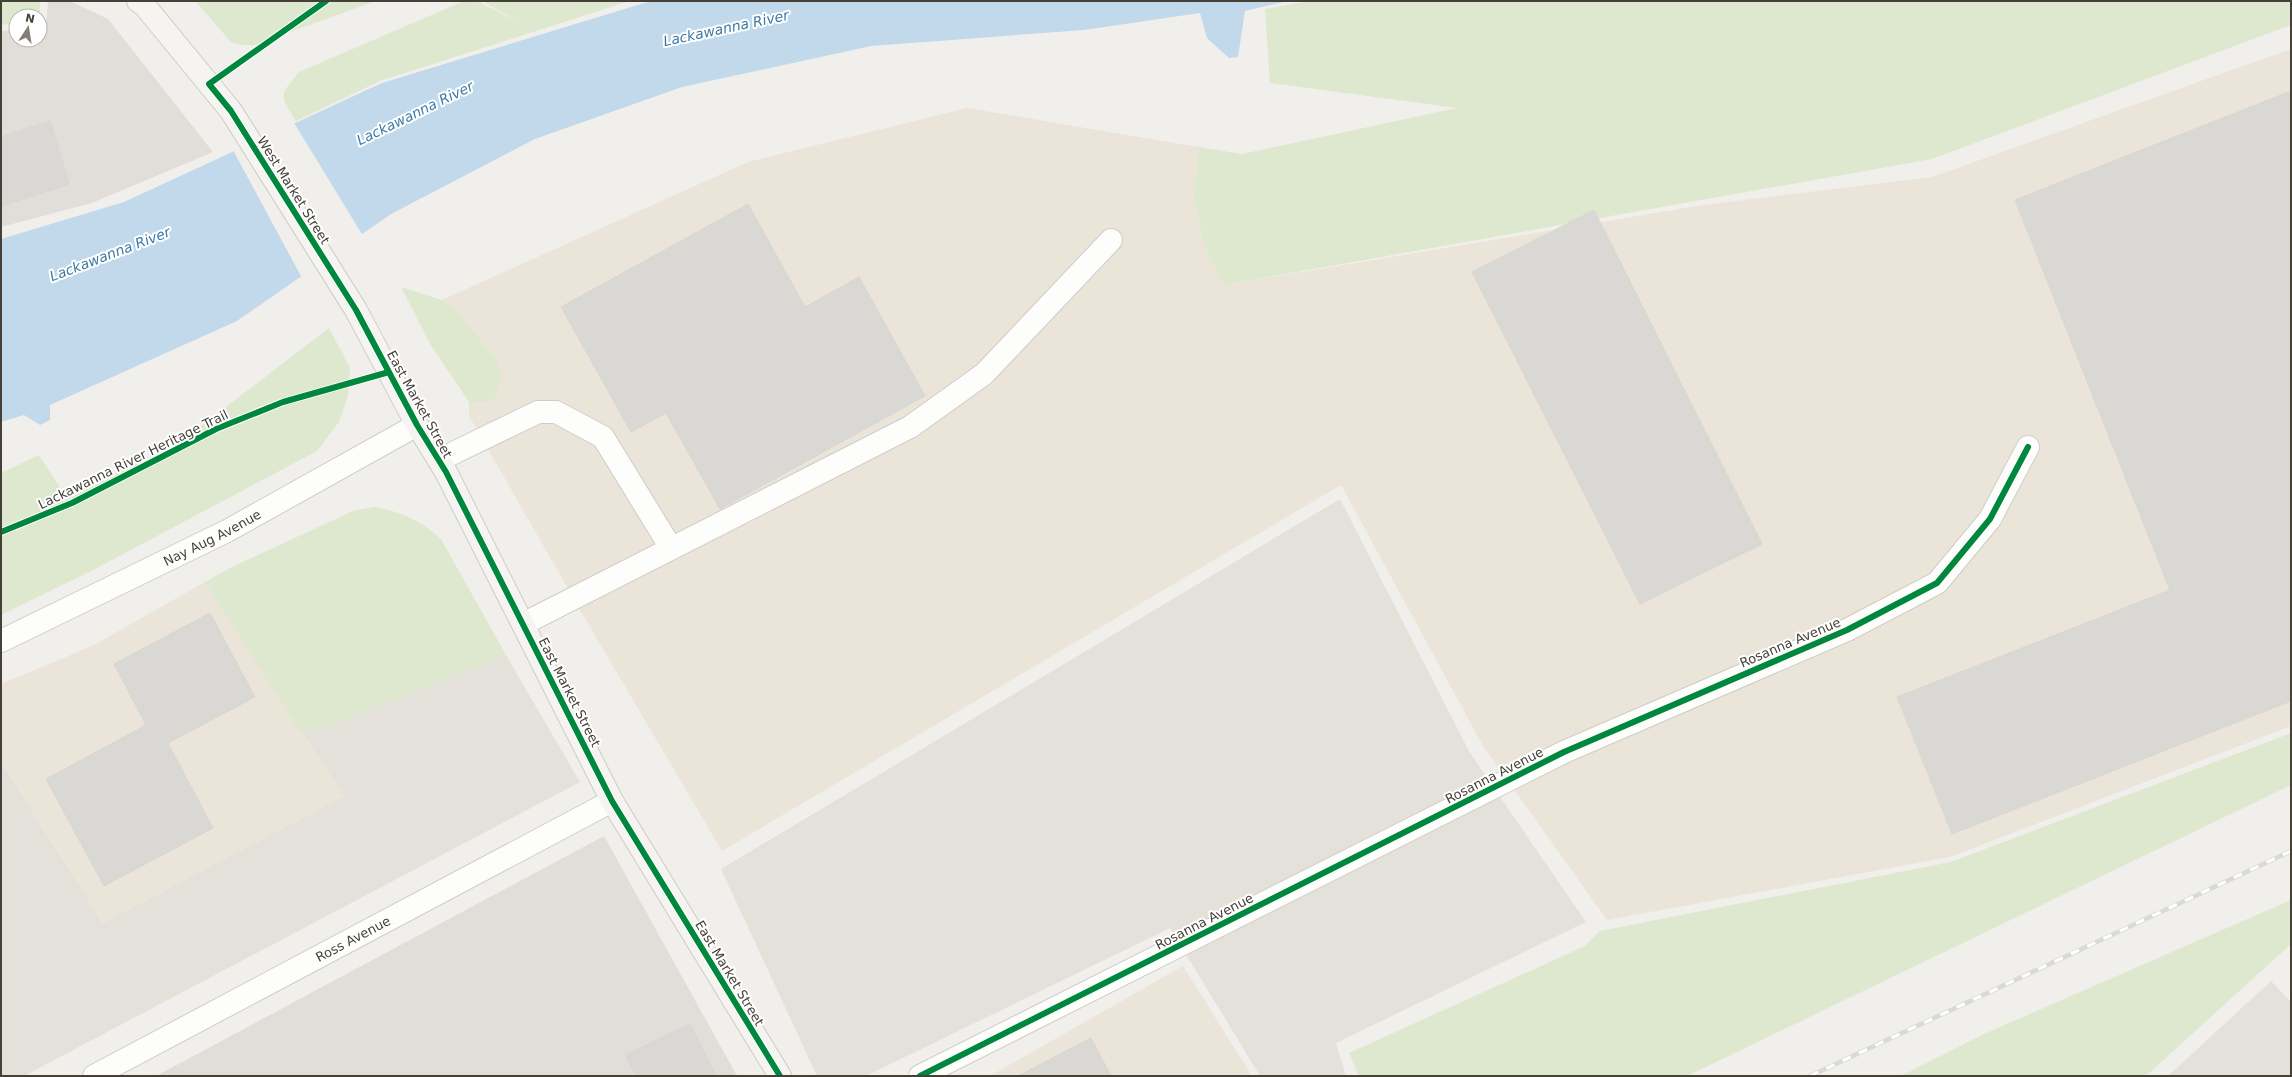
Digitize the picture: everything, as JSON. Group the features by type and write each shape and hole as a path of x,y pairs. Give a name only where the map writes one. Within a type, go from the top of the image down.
{"street":[{"name":"West Market Street","path":"138,1 144,5 231,111 356,310"},
{"path":"523,624 910,427 984,374 1111,240"},
{"name":"East Market Street","path":"356,310 417,425 439,460 612,801 780,1076"},
{"path":"439,460 538,412 556,412 603,437 671,548"},
{"name":"Nay Aug Avenue","path":"1,641 227,531 417,425"},
{"name":"Rosanna Avenue","path":"920,1076 1564,752 1846,630 1937,583 1990,519 2028,447"},
{"name":"Ross Avenue","path":"94,1076 612,801"}],"shaded area":[{"path":"48,1 70,1 108,19 213,152 92,203 1,227 1,31 8,31 8,48 48,48"},
{"path":"2291,49 2291,726 1950,857 1607,920 1483,746 1341,485 722,851 587,622 469,416 469,402 488,402 501,377 497,360 458,313 442,300 748,162 967,108 1199,147 1194,198 1205,249 1224,285 1703,205 1932,177"},
{"path":"1340,499 1470,753 1586,922 1336,1043 1346,1076 1260,1076 1170,928 866,1076 817,1076 721,869"},
{"path":"205,582 344,796 103,923 1,762 1,684 92,646"},
{"path":"506,655 580,782 24,1076 1,1076 1,762 103,923 344,796 301,733 331,725"},
{"path":"604,836 737,1076 156,1076"},
{"path":"1183,966 1252,1076 990,1076"},
{"path":"2271,981 2291,1002 2291,1076 2168,1076"}],"green space":[{"path":"1,1 40,1 40,8 8,8 8,24 1,25"},
{"path":"195,1 376,1 254,45 242,45 231,42"},
{"path":"464,1 477,1 522,24 482,1 630,1 380,81 296,121 286,105 284,96 288,86 299,72"},
{"path":"1309,1 2291,1 2291,25 1932,159 1224,285 1205,249 1194,198 1199,147 1242,154 1457,108 1270,83 1265,9"},
{"path":"401,287 442,300 458,313 497,360 501,377 496,396 488,402 469,402 430,344"},
{"path":"329,328 350,368 348,396 339,422 317,451 95,569 1,615 1,473 39,455 65,495 151,458 201,426"},
{"path":"374,507 392,511 410,518 426,527 441,539 506,655 331,725 301,733 205,582 232,567 353,511"},
{"path":"2291,733 2291,785 1687,1076 1359,1076 1349,1053 1585,946 1600,931 1951,862"},
{"path":"2291,900 2291,944 2146,1076 1901,1076 1986,1033"}],"water":[{"name":"Lackawanna River","path":"651,1 1288,1 1245,11 1238,57 1229,58 1207,38 1200,13 1084,30 871,46 682,87 535,139 391,214 237,321 50,405 50,420 40,425 24,415 1,422 1,239 124,202 382,83"}],"pier":[{"path":"293,121 363,236 302,278 233,150"}],"building":[{"path":"2291,91 2291,701 1952,834 1897,697 2170,590 2015,200"},
{"path":"50,121 69,184 1,206 1,137"},
{"path":"748,204 805,307 859,277 925,396 720,509 666,413 631,432 561,307"},
{"path":"1594,210 1762,544 1640,604 1472,272"},
{"path":"210,613 255,697 168,743 213,828 104,886 46,779 146,725 114,664"},
{"path":"690,1024 716,1076 636,1076 626,1055"},
{"path":"1091,1038 1111,1076 1018,1076"}],"railway":[{"path":"1810,1076 2291,851"}],"cycle path":[{"path":"326,1 209,84 231,111 356,310 417,425 446,472 612,801 780,1076"},
{"name":"Lackawanna River Heritage Trail","path":"1,532 72,503 216,429 283,402 389,372"},
{"path":"920,1076 1564,752 1847,630 1937,583 1990,519 2028,447"}]}
